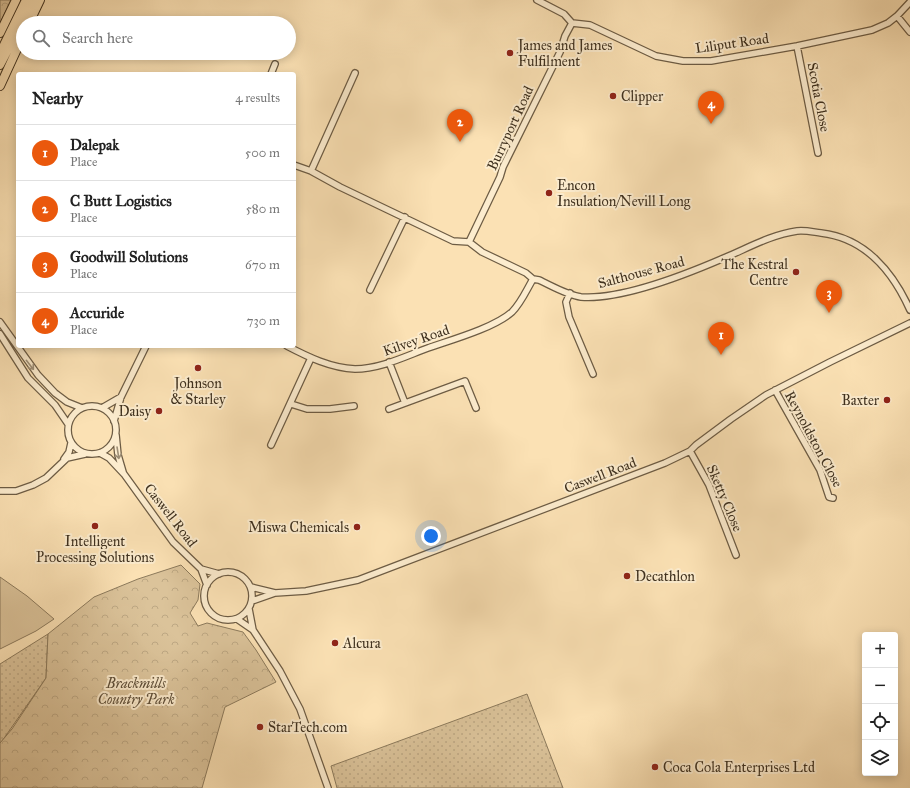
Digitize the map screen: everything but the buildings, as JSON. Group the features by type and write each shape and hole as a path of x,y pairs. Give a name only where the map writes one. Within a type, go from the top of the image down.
{"highway":[{"path":"0,34 16,0"},
{"path":"18,16 26,0"},
{"path":"26,16 34,0"},
{"path":"32,16 40,0"},
{"path":"0,53 16,20"},
{"path":"0,64 16,34"},
{"path":"0,86 16,51"}],"street":[{"path":"537,0 564,14 572,23"},
{"name":"Liliput Road","path":"572,23 579,22 590,24 656,56 683,61 711,61 797,46 872,30 888,23 910,2"},
{"path":"897,16 910,32"},
{"name":"Burryport Road","path":"469,242 503,167 560,52 565,36 572,23"},
{"name":"Scotia Close","path":"797,46 818,153"},
{"path":"271,72 275,64"},
{"path":"311,172 355,73"},
{"name":"Salthouse Road","path":"296,165 453,241 469,242 482,252 526,273 532,279 539,280 580,297 595,297 637,289 703,267 760,241 787,233 809,231 830,234 843,238 856,244 876,258 896,283 910,310"},
{"path":"370,290 405,217"},
{"name":"Kilvey Road","path":"291,348 311,358 337,367 366,368 389,362 488,326 510,314 519,305 532,279"},
{"path":"570,294 566,302 569,317 593,374"},
{"path":"0,322 16,346"},
{"name":"Caswell Road","path":"251,588 275,593 306,591 358,580 665,463 690,451 731,419 775,390 910,324"},
{"path":"0,334 28,378 55,405 68,424"},
{"path":"18,348 38,375 55,393 67,402 82,408"},
{"path":"114,421 121,397 145,348"},
{"path":"271,444 311,358"},
{"path":"389,362 405,403"},
{"path":"389,409 465,381 476,408"},
{"name":"Reynoldston Close","path":"775,390 820,470 829,497 833,498"},
{"path":"102,408 121,397"},
{"path":"290,404 307,409 330,409 354,406"},
{"path":"0,491 16,491 33,485 46,478 67,458 100,452 106,449 111,444 116,432 114,421 107,411 95,406 88,406 76,412 68,424 68,434 71,443 81,452 88,454"},
{"name":"Caswell Road","path":"116,432 118,455 124,474"},
{"path":"61,464 69,452 71,443"},
{"name":"Sketty Close","path":"690,451 709,484 736,555"},
{"name":"Caswell Road","path":"100,452 109,458 124,474 173,542 201,569 207,585"},
{"name":"Caswell Road","path":"201,569 219,574"},
{"path":"227,572 241,576 247,581 251,588 252,601 249,609 244,615 237,619 220,619 209,611 204,599 207,585 212,578 219,574 227,572"},
{"name":"Caswell Road","path":"252,601 275,593"},
{"path":"249,609 253,630"},
{"path":"237,619 253,630 280,671 300,709 328,788"}],"green space":[{"path":"0,0 11,0 0,23"},
{"name":"Brackmills Country Park","path":"181,565 200,584 198,600 190,613 198,626 207,623 243,632 276,682 225,707 202,788 0,788 0,743 12,729 46,678 48,634 94,597 138,579"},
{"path":"0,577 27,596 54,619 36,631 0,649"},
{"path":"48,634 46,678 0,744 0,664"},
{"path":"527,694 563,788 337,788 331,766"}],"place":[{"name":"James and James Fulfilment","path":"510,53"},
{"name":"Clipper","path":"613,96"},
{"name":"Accuride","path":"711,124"},
{"name":"C Butt Logistics","path":"460,142"},
{"name":"Encon Insulation/Nevill Long","path":"549,193"},
{"name":"The Kestral Centre","path":"796,272"},
{"name":"Goodwill Solutions","path":"829,313"},
{"name":"Dalepak","path":"721,355"},
{"name":"Johnson & Starley","path":"198,368"},
{"name":"Baxter","path":"887,400"},
{"name":"Daisy","path":"159,411"},
{"name":"Intelligent Processing Solutions","path":"95,526"},
{"name":"Miswa Chemicals","path":"357,527"},
{"name":"Decathlon","path":"627,576"},
{"name":"Alcura","path":"335,643"},
{"name":"StarTech.com","path":"260,727"},
{"name":"Coca Cola Enterprises Ltd","path":"655,767"}]}
